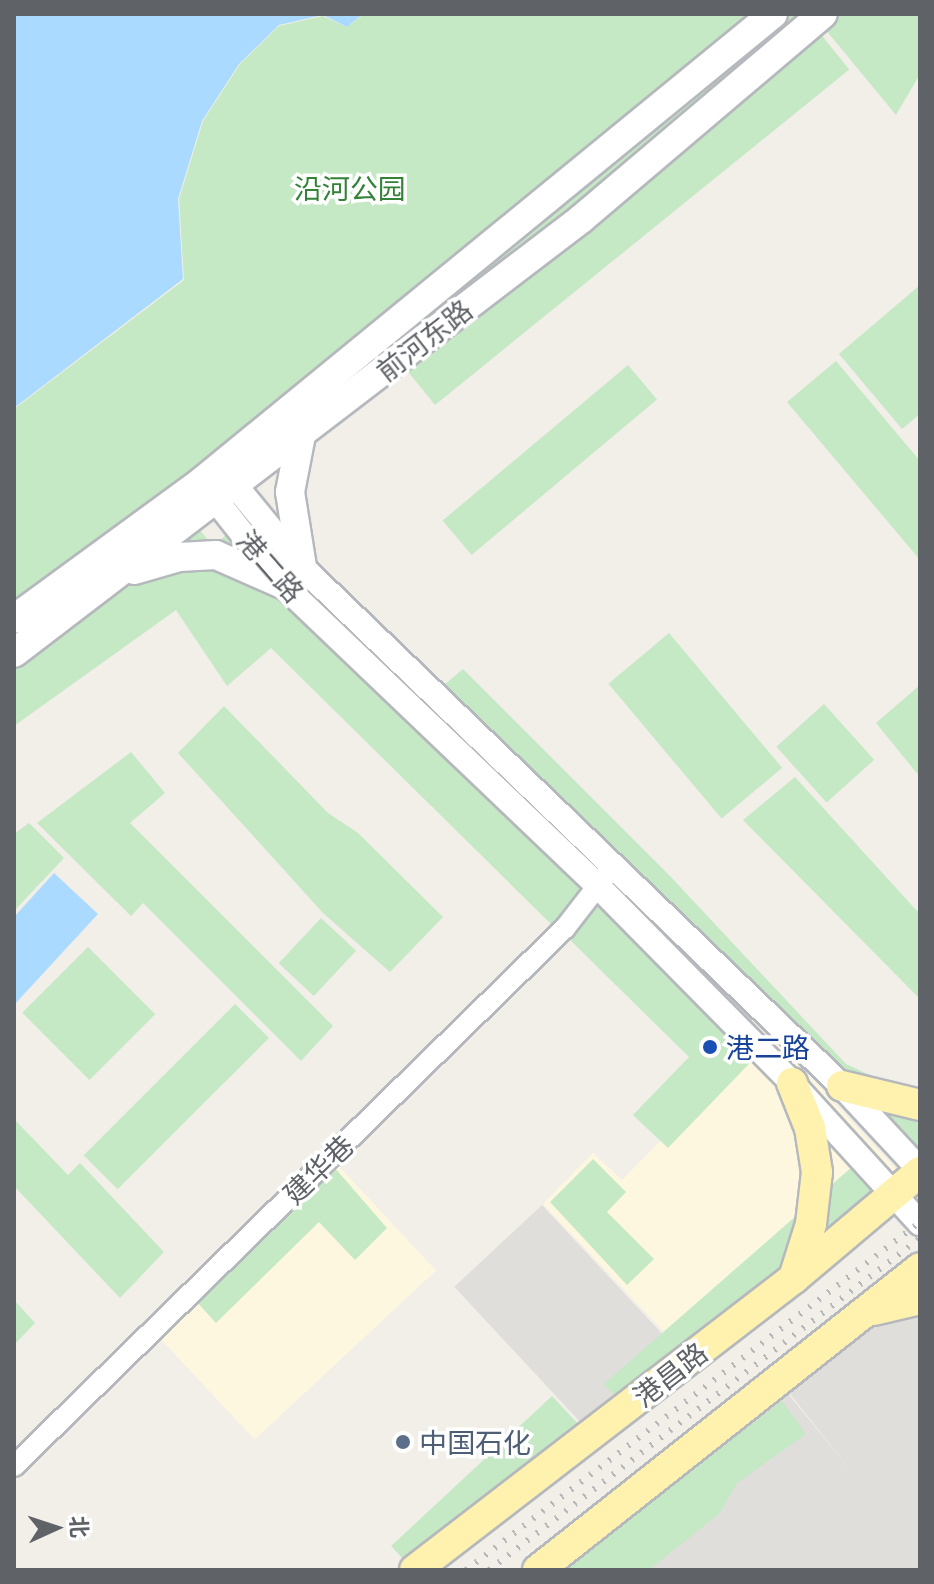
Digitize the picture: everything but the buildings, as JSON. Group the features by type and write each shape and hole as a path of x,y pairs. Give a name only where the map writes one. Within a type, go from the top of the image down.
{"main road":[{"name":"前河东路","path":"14,653 118,574 218,484 773,14"},
{"name":"前河东路","path":"14,619 218,484 301,435 581,219 823,14"},
{"path":"118,574 179,557 216,555 292,576 290,492 301,435"},
{"path":"792,1083 810,1128 817,1172 811,1224 794,1278"},
{"path":"842,1086 920,1105"},
{"name":"港昌路","path":"415,1570 794,1278 920,1171"},
{"path":"538,1570 920,1268"},
{"path":"864,1312 920,1299"}],"street":[{"name":"港二路","path":"218,484 292,576 792,1083 920,1223"},
{"name":"港二路","path":"292,576 615,865 842,1086 920,1171"},
{"name":"建华巷","path":"14,1466 565,928 615,865"}],"shaded area":[{"path":"768,1032 906,1180 688,1357 543,1204 593,1153 622,1180"},
{"path":"333,1160 436,1270 255,1440 152,1329"},
{"path":"542,1205 687,1360 599,1442 454,1287"},
{"path":"920,1287 920,1570 546,1570 785,1390 852,1472 786,1389"}],"green space":[{"name":"沿河公园","path":"364,14 820,14 14,648 14,409 184,280 179,199 203,121 240,64 279,26 323,16 347,27"},
{"path":"831,14 920,14 920,74 896,115 820,23"},
{"path":"814,26 849,70 435,405 400,361"},
{"path":"920,285 920,414 902,429 839,354"},
{"path":"836,361 920,461 920,560 787,402"},
{"path":"628,365 657,399 472,555 443,521"},
{"path":"250,515 604,868 552,925 271,648 227,686 176,610 14,726 14,663 195,524 213,546"},
{"path":"669,633 782,768 722,819 608,684"},
{"path":"463,669 669,875 846,1064 904,1091 920,1085 920,1171 911,1178 616,868 438,690"},
{"path":"920,685 920,777 876,723"},
{"path":"824,704 874,760 827,803 776,747"},
{"path":"224,706 328,813 358,833 443,917 390,972 323,913 178,753"},
{"path":"131,752 165,793 130,823 333,1026 301,1061 143,903 131,916 37,823"},
{"path":"795,777 917,911 920,909 920,999 743,820"},
{"path":"29,823 64,858 14,911 14,834"},
{"path":"615,885 769,1043 668,1148 633,1115 689,1057 567,937"},
{"path":"321,918 356,951 314,996 279,963"},
{"path":"88,947 155,1014 89,1080 22,1013"},
{"path":"235,1004 269,1038 118,1189 84,1155"},
{"path":"14,1119 68,1175 80,1163 164,1252 120,1298 14,1186"},
{"path":"869,1152 895,1186 623,1405 604,1384"},
{"path":"593,1159 626,1192 607,1212 654,1259 627,1285 550,1202"},
{"path":"334,1167 387,1228 355,1260 319,1222 216,1323 195,1300"},
{"path":"14,1300 35,1323 14,1345"},
{"path":"552,1396 585,1432 437,1570 413,1570 391,1546"},
{"path":"782,1401 806,1434 737,1483 720,1513 649,1570 559,1570"}],"water":[{"path":"14,14 363,14 347,27 323,15 279,25 239,64 202,121 178,199 183,279 14,408"},
{"path":"54,873 98,914 14,1005 14,917"}],"railway":[{"path":"466,1570 920,1222"},
{"path":"489,1570 920,1238"}],"place":[{"name":"港二路","path":"710,1047"},
{"name":"中国石化","path":"403,1442"}]}
